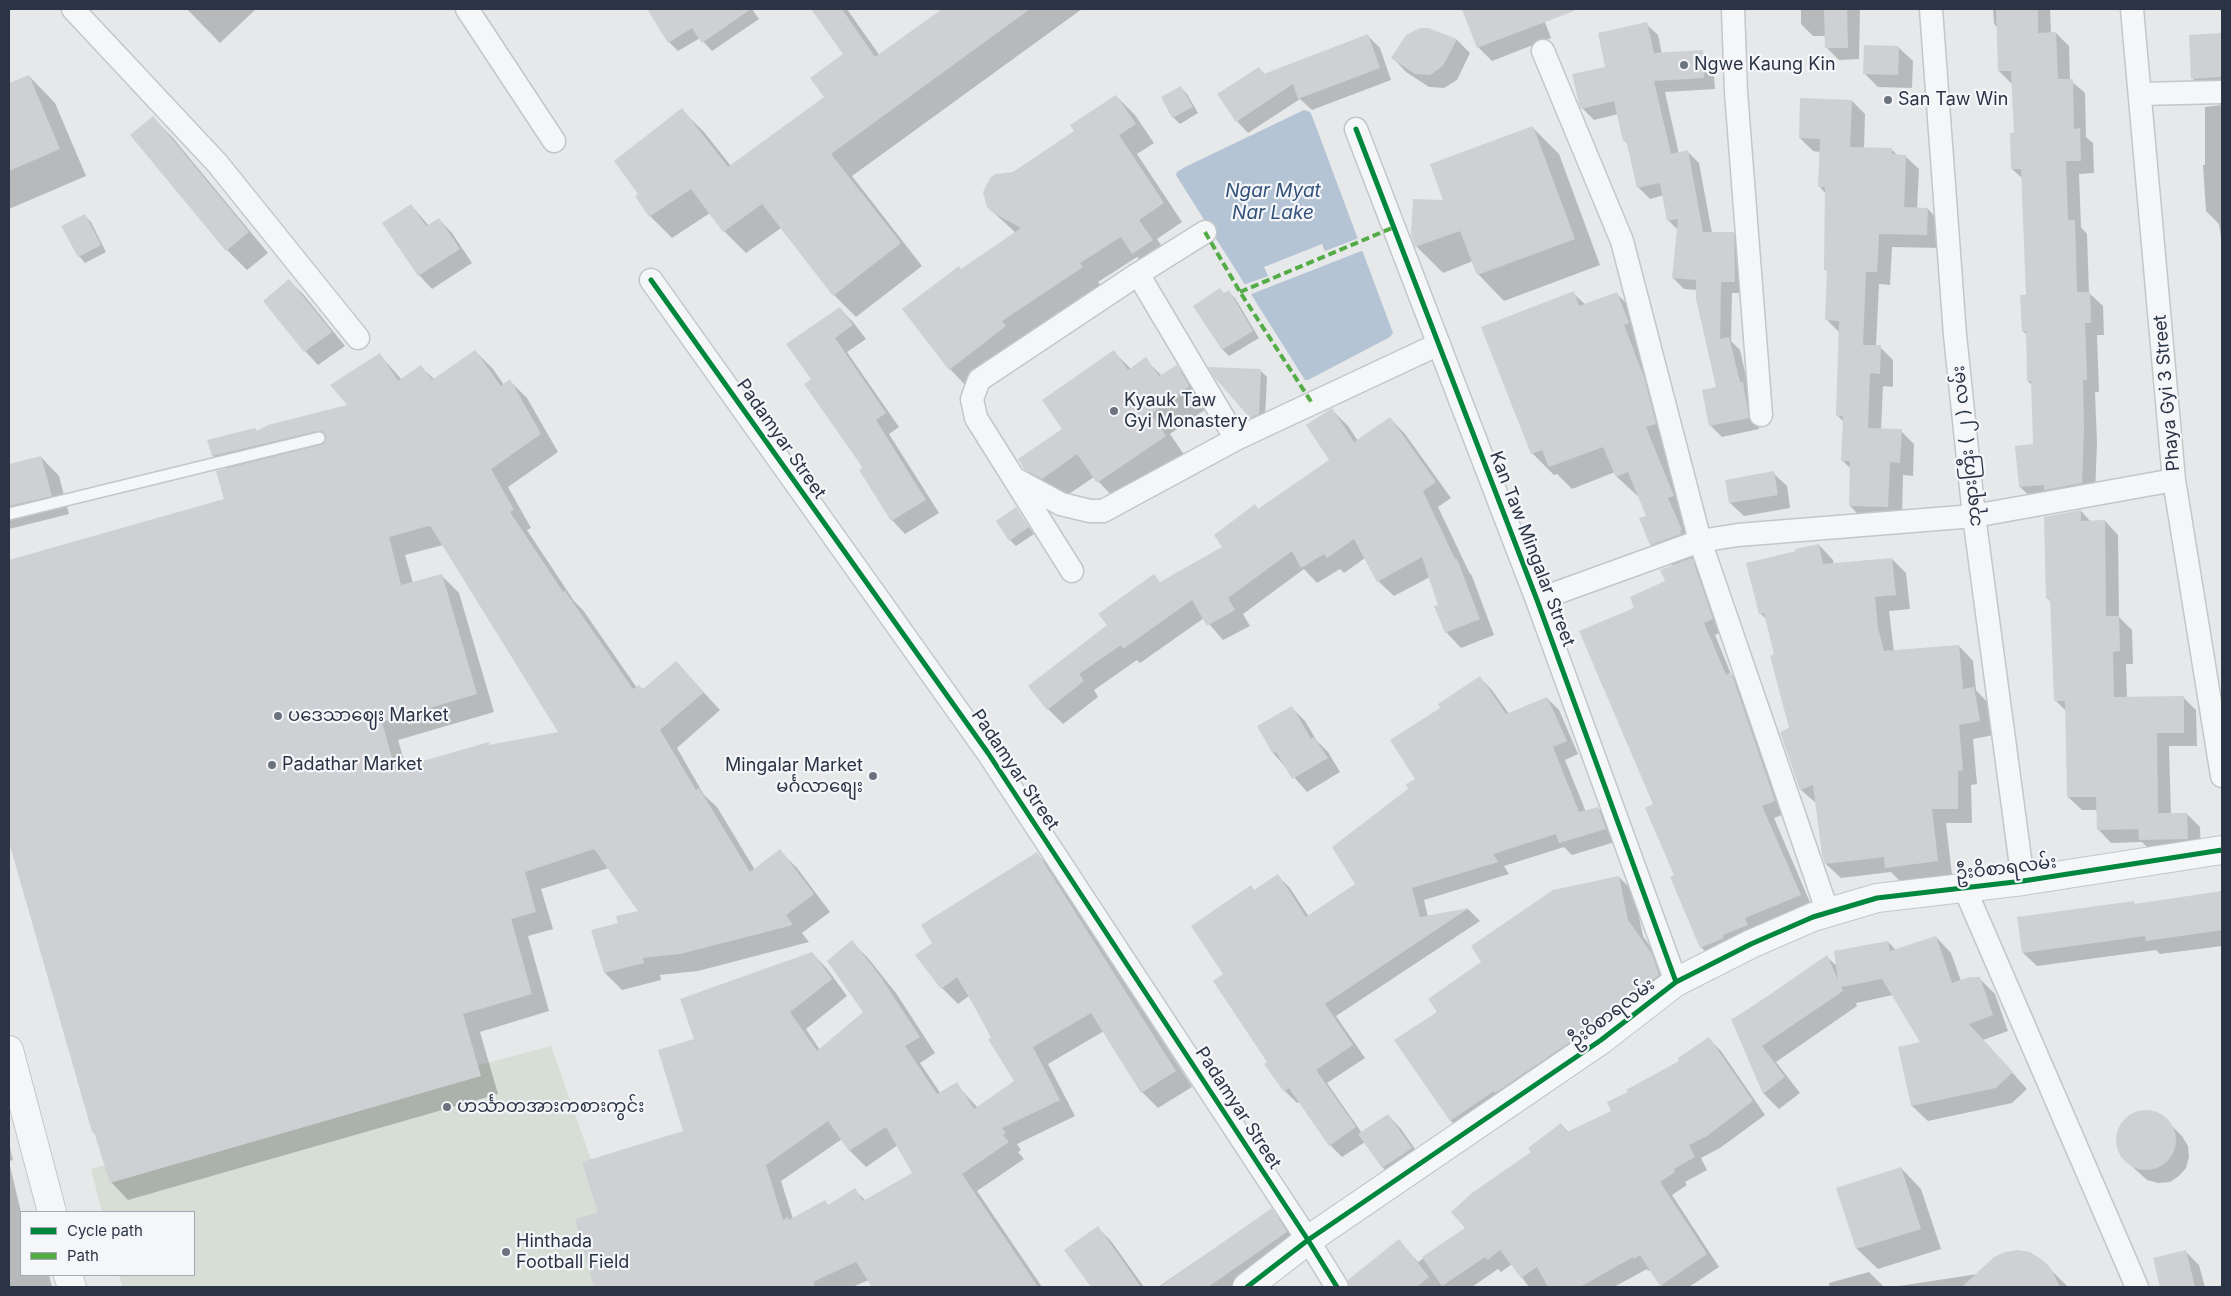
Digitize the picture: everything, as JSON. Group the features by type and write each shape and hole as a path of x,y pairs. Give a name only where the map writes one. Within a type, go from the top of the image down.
{"street":[{"path":"73,9 217,163 358,338"},
{"path":"1733,9 1736,92 1761,415"},
{"name":"ဘုရားကြီး ( ၂ ) လမ်း","path":"1931,9 1956,334 1974,516 2023,881"},
{"name":"Phaya Gyi 3 Street","path":"2132,9 2174,480 2222,776"},
{"path":"471,10 554,141"},
{"path":"1543,51 1622,241 1700,541 1828,912"},
{"path":"2141,94 2222,92"},
{"name":"Kan Taw Mingalar Street","path":"1356,129 1537,600 1676,982"},
{"path":"1072,570 976,418 972,399 979,380 1138,274 1205,232"},
{"path":"1138,274 1236,439"},
{"name":"Padamyar Street","path":"651,280 988,753 1308,1240 1336,1287"},
{"path":"1012,477 1061,504 1103,511 1236,439 1439,344"},
{"path":"1537,600 1700,541 1738,535 1974,516 2174,480"},
{"name":"ဦးဝိစာရလမ်း","path":"1247,1287 1308,1240 1601,1040 1676,982 1751,944 1828,912 1877,898 2023,881 2222,850"},
{"path":"1964,887 2137,1287"},
{"path":"9,1050 52,1211"}],"lane":[{"path":"9,514 319,438"}],"shaded area":[{"name":"ဟင်္သာတအားကစားကွင်း","path":"551,1046 636,1287 123,1287 119,1276 195,1276 195,1211 102,1211 91,1169"}],"water":[{"name":"Ngar Myat Nar Lake","path":"1304,110 1310,112 1312,116 1393,333 1390,337 1308,380 1305,380 1176,175 1177,172 1185,167"}],"pier":[{"path":"1359,238 1364,250 1249,295 1243,285 1268,276 1264,267 1322,244 1325,251"}],"building":[{"path":"647,9 751,9 702,43 692,28 668,43"},
{"path":"811,9 842,9 875,57 942,9 1030,9 831,154 901,243 833,296 762,204 723,232 691,189 649,217 635,196 638,194 614,161 682,108 728,167 824,97 810,78 843,54"},
{"path":"1462,9 1574,9 1574,11 1477,48"},
{"path":"1824,9 1847,9 1848,48 1825,48"},
{"path":"1996,9 2038,9 2038,33 2056,32 2058,79 2073,79 2074,129 2080,128 2081,161 2066,161 2068,220 2075,220 2077,292 2090,292 2091,323 2085,323 2087,380 2083,380 2082,483 2044,490 2044,485 2019,487 2015,446 2033,444 2031,381 2027,381 2026,331 2022,332 2020,295 2026,295 2021,169 2011,169 2010,133 2014,133 2011,71 1998,71"},
{"path":"1647,22 1654,53 1703,50 1704,78 1654,81 1671,154 1688,150 1703,232 1734,232 1735,282 1721,282 1720,339 1729,337 1740,382 1743,382 1749,418 1709,426 1702,390 1716,387 1696,299 1696,280 1672,278 1678,219 1667,221 1660,183 1637,188 1626,140 1623,141 1614,101 1581,109 1579,104 1572,74 1605,67 1598,33"},
{"path":"1420,28 1428,28 1457,39 1443,66 1430,75 1415,74 1391,58 1406,35"},
{"path":"2222,33 2222,77 2191,79 2189,35"},
{"path":"1368,34 1380,68 1298,99 1293,84 1236,122 1217,94 1259,67 1264,74"},
{"path":"1864,45 1899,46 1898,75 1863,74"},
{"path":"29,75 60,149 9,171 9,83"},
{"path":"1181,86 1193,107 1172,118 1161,97"},
{"path":"1116,95 1136,124 1119,135 1164,203 1139,220 1153,240 1132,254 1121,237 1080,263 1083,267 1002,321 1006,326 949,370 902,309 959,266 961,269 1021,228 992,212 987,207 983,192 990,178 996,174 1013,172 1074,131 1070,125"},
{"path":"1800,98 1852,100 1850,147 1892,148 1892,154 1906,155 1904,207 1928,208 1927,235 1879,234 1877,272 1866,272 1863,345 1881,345 1880,374 1870,373 1868,428 1902,429 1900,463 1890,462 1888,507 1849,506 1850,461 1841,461 1843,416 1836,416 1839,321 1825,320 1827,270 1824,270 1825,187 1818,187 1820,139 1799,138"},
{"path":"153,116 249,232 226,251 130,135"},
{"path":"1533,126 1575,239 1477,275 1460,231 1415,247 1411,235 1413,199 1443,200 1430,164"},
{"path":"411,204 426,226 439,218 460,249 418,276 382,223"},
{"path":"85,214 101,245 78,257 61,226"},
{"path":"289,279 332,332 304,352 263,301"},
{"path":"1220,288 1224,293 1229,290 1253,331 1222,350 1193,306"},
{"path":"1574,291 1579,306 1617,292 1629,323 1624,325 1644,377 1656,424 1646,427 1674,496 1668,498 1682,530 1680,531 1681,534 1650,545 1639,518 1646,516 1628,472 1616,477 1603,447 1549,467 1542,450 1531,454 1481,327"},
{"path":"840,307 853,325 835,338 886,413 876,420 926,500 891,521 859,470 863,468 804,384 811,379 786,344"},
{"name":"ပဒေသာဈေး Market","path":"475,350 501,386 510,379 541,434 491,469 514,510 510,512 563,592 565,591 633,689 639,685 643,689 676,661 704,692 660,730 696,790 699,788 750,872 780,849 814,894 786,915 793,925 680,954 643,958 644,963 604,973 591,930 618,923 616,916 638,911 594,849 525,872 536,912 511,919 532,994 463,1014 481,1076 110,1183 94,1132 92,1132 9,842 9,560 224,499 216,471 324,444 326,436 322,431 317,431 212,456 207,440 255,428 257,431 268,425 347,405 330,385 380,353 398,381 421,365 432,380","holes":["428,526 431,527 558,732 489,745 489,742 395,769 382,722 477,694 442,574 401,585 389,537"]},
{"path":"1114,350 1128,370 1146,357 1159,376 1177,365 1189,386 1151,414 1166,436 1097,483 1077,454 1042,479 1025,470 1018,459 1062,429 1042,400"},
{"path":"1208,367 1261,369 1259,414 1250,418 1214,377"},
{"path":"1332,408 1354,442 1390,417 1436,482 1423,491 1455,559 1457,559 1480,619 1445,633 1434,606 1438,605 1422,557 1377,582 1354,539 1327,558 1324,554 1301,568 1292,551 1228,598 1235,610 1207,626 1192,600 1123,649 1121,645 1079,674 1084,681 1047,710 1028,686 1107,625 1098,614 1154,574 1160,582 1222,547 1214,535 1255,504 1258,509 1329,460 1306,425"},
{"path":"41,456 52,496 9,506 9,464"},
{"path":"1774,471 1778,495 1729,503 1725,480"},
{"path":"1016,507 1029,527 1009,541 996,521"},
{"path":"2081,510 2081,521 2105,520 2106,616 2119,616 2120,651 2113,652 2114,697 2184,696 2184,733 2157,733 2158,813 2187,813 2188,839 2139,840 2138,829 2097,830 2096,797 2067,797 2065,701 2054,701 2050,599 2046,599 2044,517"},
{"path":"1819,544 1823,564 1892,558 1896,595 1875,597 1878,628 1884,651 1959,645 1963,689 1974,687 1980,721 1959,725 1963,770 1958,771 1958,809 1932,809 1938,861 1885,868 1884,857 1825,864 1822,855 1813,785 1800,790 1780,732 1789,728 1770,656 1774,654 1764,613 1759,614 1746,563"},
{"path":"1692,558 1713,619 1704,623 1726,675 1731,672 1775,801 1762,806 1801,895 1745,918 1748,925 1723,935 1724,938 1700,948 1670,877 1674,875 1645,808 1653,804 1579,631 1634,608 1630,597 1665,581 1660,570"},
{"path":"1480,676 1506,714 1547,697 1567,741 1553,747 1579,812 1598,807 1606,829 1559,843 1556,834 1493,854 1498,862 1412,888 1420,917 1469,908 1325,1004 1353,1045 1316,1070 1356,1127 1329,1146 1289,1088 1284,1092 1264,1064 1267,1062 1213,981 1223,974 1191,926 1251,885 1254,890 1278,874 1306,917 1355,884 1332,847 1408,789 1406,784 1415,779 1390,740 1440,708 1438,704"},
{"path":"1292,706 1311,739 1314,737 1328,758 1292,779 1276,752 1273,754 1257,726"},
{"path":"1037,852 1176,1071 1141,1093 1091,1013 1033,1047 1060,1100 1002,1128 1006,1133 1003,1135 1009,1142 962,1174 1038,1287 872,1287 856,1262 813,1282 815,1287 594,1287 575,1219 598,1213 582,1162 683,1131 658,1050 694,1039 680,999 812,952 832,979 790,1012 817,1051 863,1012 827,961 852,940 880,976 920,1037 905,1046 937,1094 957,1082 974,1109 1014,1081 988,1039 992,1037 957,977 941,989 915,955 932,943 921,925","holes":["828,1121 849,1151 886,1127 912,1173 863,1201 855,1188 828,1205 825,1200 789,1220 788,1217 783,1220 766,1165"]},
{"path":"1619,876 1628,920 1652,954 1659,975 1592,1027 1450,1121 1394,1040 1437,1012 1428,999 1481,962 1471,946 1553,890"},
{"path":"2222,891 2222,930 2146,941 2145,936 2022,953 2017,917 2134,901 2134,904"},
{"path":"1936,936 1952,983 1970,977 1980,977 1993,1015 1969,1024 2013,1072 1996,1088 1911,1106 1898,1047 1920,1042 1882,979 1841,987 1843,991 1762,1046 1785,1077 1763,1094 1731,1019 1739,1016 1827,955 1838,980 1834,951 1888,941 1890,951"},
{"path":"1709,1037 1753,1101 1707,1136 1689,1145 1695,1157 1674,1169 1675,1172 1660,1182 1707,1254 1660,1286 1640,1255 1634,1259 1633,1257 1580,1287 1548,1287 1537,1267 1521,1278 1500,1250 1488,1260 1485,1257 1442,1286 1422,1257 1465,1228 1451,1212 1472,1193 1531,1152 1528,1148 1561,1123 1567,1132 1611,1111 1607,1102 1628,1092 1626,1090 1679,1061 1678,1058"},
{"path":"2146,1110 2162,1115 2167,1119 2171,1124 2176,1140 2171,1156 2167,1161 2162,1165 2146,1170 2130,1165 2125,1161 2121,1156 2116,1140 2121,1124 2125,1119 2130,1115"},
{"path":"1388,1114 1412,1148 1382,1168 1358,1134"},
{"path":"1901,1167 1921,1229 1856,1249 1836,1188"},
{"path":"1272,1208 1287,1232 1208,1287 1159,1287"},
{"path":"1098,1226 1141,1287 1091,1287 1064,1250"},
{"path":"1399,1239 1429,1277 1417,1287 1350,1287 1348,1280"},
{"path":"2018,1250 2030,1252 2041,1259 2050,1267 2060,1287 1962,1287 1994,1257 2005,1252"},
{"path":"2186,1250 2195,1287 2160,1287 2153,1258"}],"marked path":[{"path":"1240,292 1392,228"},
{"path":"1205,232 1240,292 1312,403"}],"cycle path":[{"path":"1356,129 1537,600 1676,982"},
{"path":"651,280 988,753 1337,1287"},
{"path":"1247,1287 1308,1240 1601,1040 1676,982 1751,944 1813,917 1877,898 2023,881 2222,850"}],"place":[{"name":"Ngwe Kaung Kin","path":"1684,65"},
{"name":"San Taw Win","path":"1888,100"},
{"name":"Kyauk Taw Gyi Monastery","path":"1114,411"},
{"name":"ပဒေသာဈေး Market","path":"278,716"},
{"name":"Padathar Market","path":"272,765"},
{"name":"Mingalar Market မင်္ဂလာစျေး","path":"873,776"},
{"name":"ဟင်္သာတအားကစားကွင်း","path":"447,1107"},
{"name":"Hinthada Football Field","path":"506,1252"}]}
